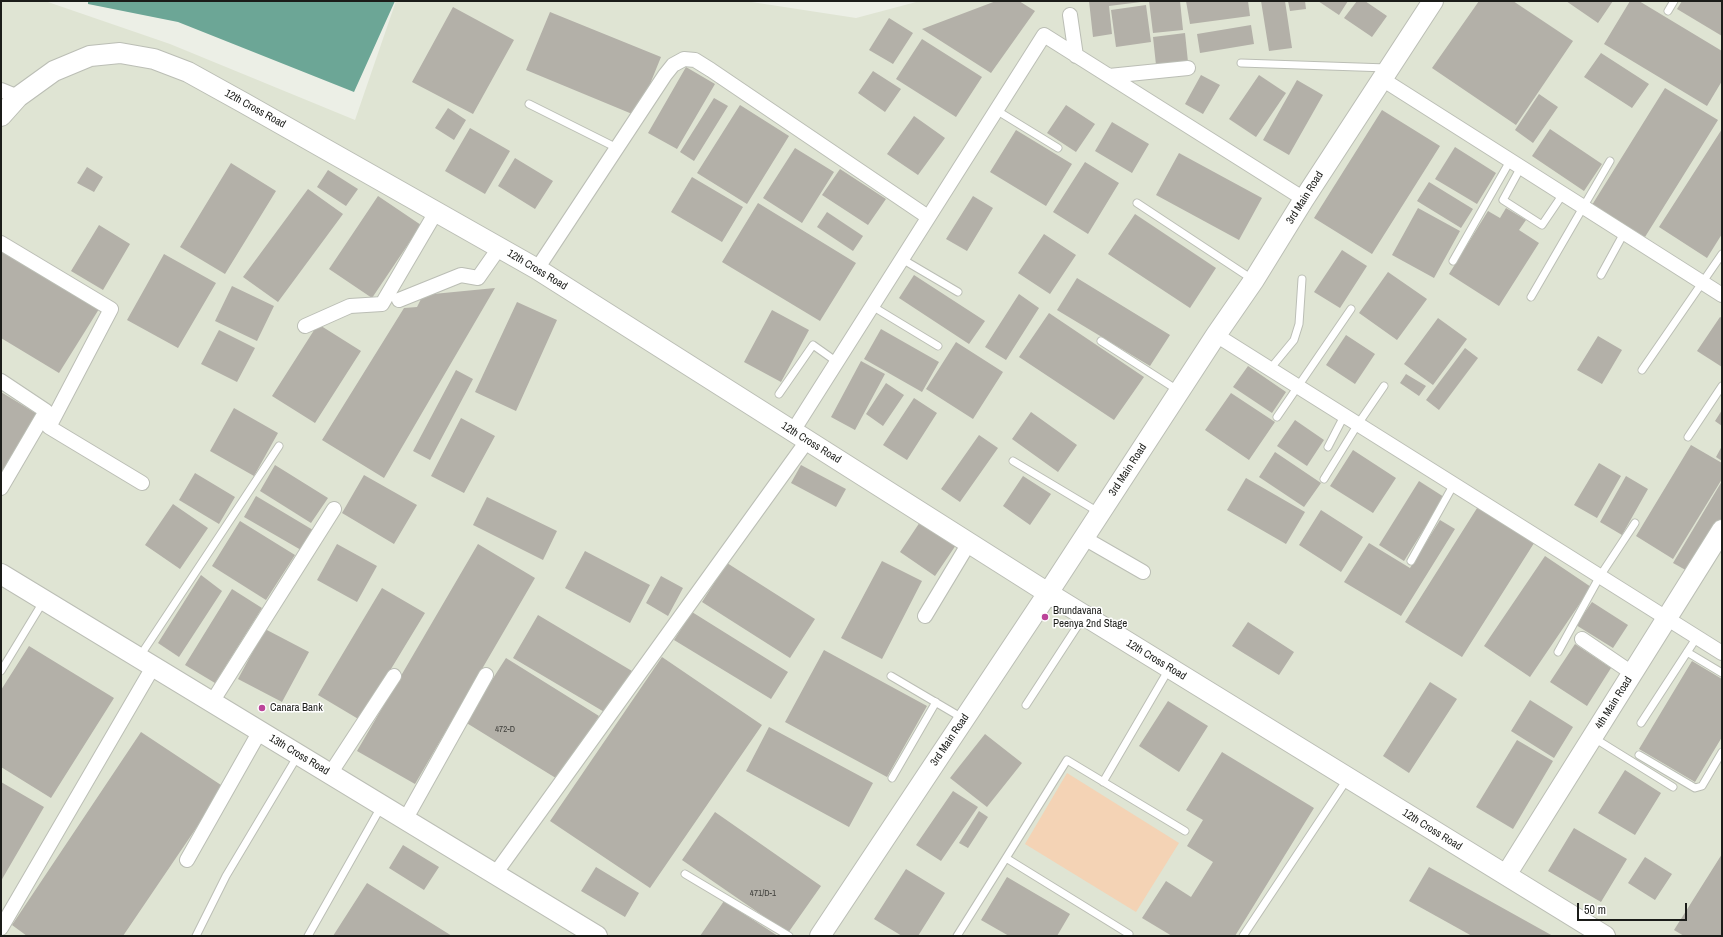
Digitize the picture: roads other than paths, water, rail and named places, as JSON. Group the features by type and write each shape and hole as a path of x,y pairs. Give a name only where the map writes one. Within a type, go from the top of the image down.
{"street":[{"name":"3rd Main Road","path":"820,936 1048,593 1216,335 1254,280 1304,199 1433,1"},
{"path":"1070,15 1076,56"},
{"path":"495,874 800,436 836,362 1044,35 1304,199"},
{"name":"12th Cross Road","path":"1,116 10,94 54,71 90,56 120,53 154,60 188,72 537,269 1084,616 1506,875 1596,934"},
{"path":"537,269 673,65 684,59 695,60 928,217"},
{"path":"1109,76 1188,68"},
{"path":"1386,74 1516,164 1722,295"},
{"path":"305,326 350,306 382,304 436,212"},
{"path":"1,243 111,310 49,427 142,483"},
{"path":"399,300 461,275 478,278 499,248"},
{"path":"1216,335 1722,653"},
{"path":"1,381 46,412 1,488"},
{"path":"212,702 334,509"},
{"name":"4th Main Road","path":"1506,875 1722,530"},
{"path":"1084,538 1143,572"},
{"path":"925,616 969,543"},
{"name":"13th Cross Road","path":"1,574 597,936"},
{"path":"1582,639 1632,673"},
{"path":"1,928 146,662"},
{"path":"406,820 486,675"},
{"path":"330,774 394,676"},
{"path":"187,860 260,731"}],"lane":[{"path":"1668,11 1674,1"},
{"path":"1241,63 1386,74"},
{"path":"529,104 617,148"},
{"path":"996,110 1058,148"},
{"path":"1531,297 1610,161"},
{"path":"1516,164 1502,200 1542,225 1563,194"},
{"path":"1453,261 1516,164"},
{"path":"1137,203 1254,280"},
{"path":"1601,275 1624,233"},
{"path":"1642,370 1722,254"},
{"path":"902,259 958,292"},
{"path":"1270,369 1294,340 1299,324 1302,279"},
{"path":"872,306 938,346"},
{"path":"1277,417 1351,309"},
{"path":"1101,341 1179,391"},
{"path":"779,394 813,345 836,362"},
{"path":"1324,479 1358,424 1384,386"},
{"path":"1688,437 1722,386"},
{"path":"1328,447 1344,416"},
{"path":"146,662 279,446"},
{"path":"1013,462 1100,513"},
{"path":"1411,561 1454,484"},
{"path":"1558,652 1600,576 1635,523"},
{"path":"1,671 44,600"},
{"path":"1026,705 1084,616"},
{"path":"1641,723 1696,637"},
{"path":"1686,652 1722,673"},
{"path":"1103,782 1170,668"},
{"path":"891,676 964,719"},
{"path":"892,778 936,702"},
{"path":"1592,737 1673,787"},
{"path":"1639,755 1695,788 1702,786 1722,752"},
{"path":"196,936 226,876 299,755"},
{"path":"957,936 1067,760 1185,831"},
{"path":"1243,936 1348,778"},
{"path":"308,936 382,805"},
{"path":"1006,858 1129,934"},
{"path":"685,874 789,936"}],"place":[{"name":"Brundavana Peenya 2nd Stage","path":"1045,617"},
{"name":"Canara Bank","path":"262,708"}]}
